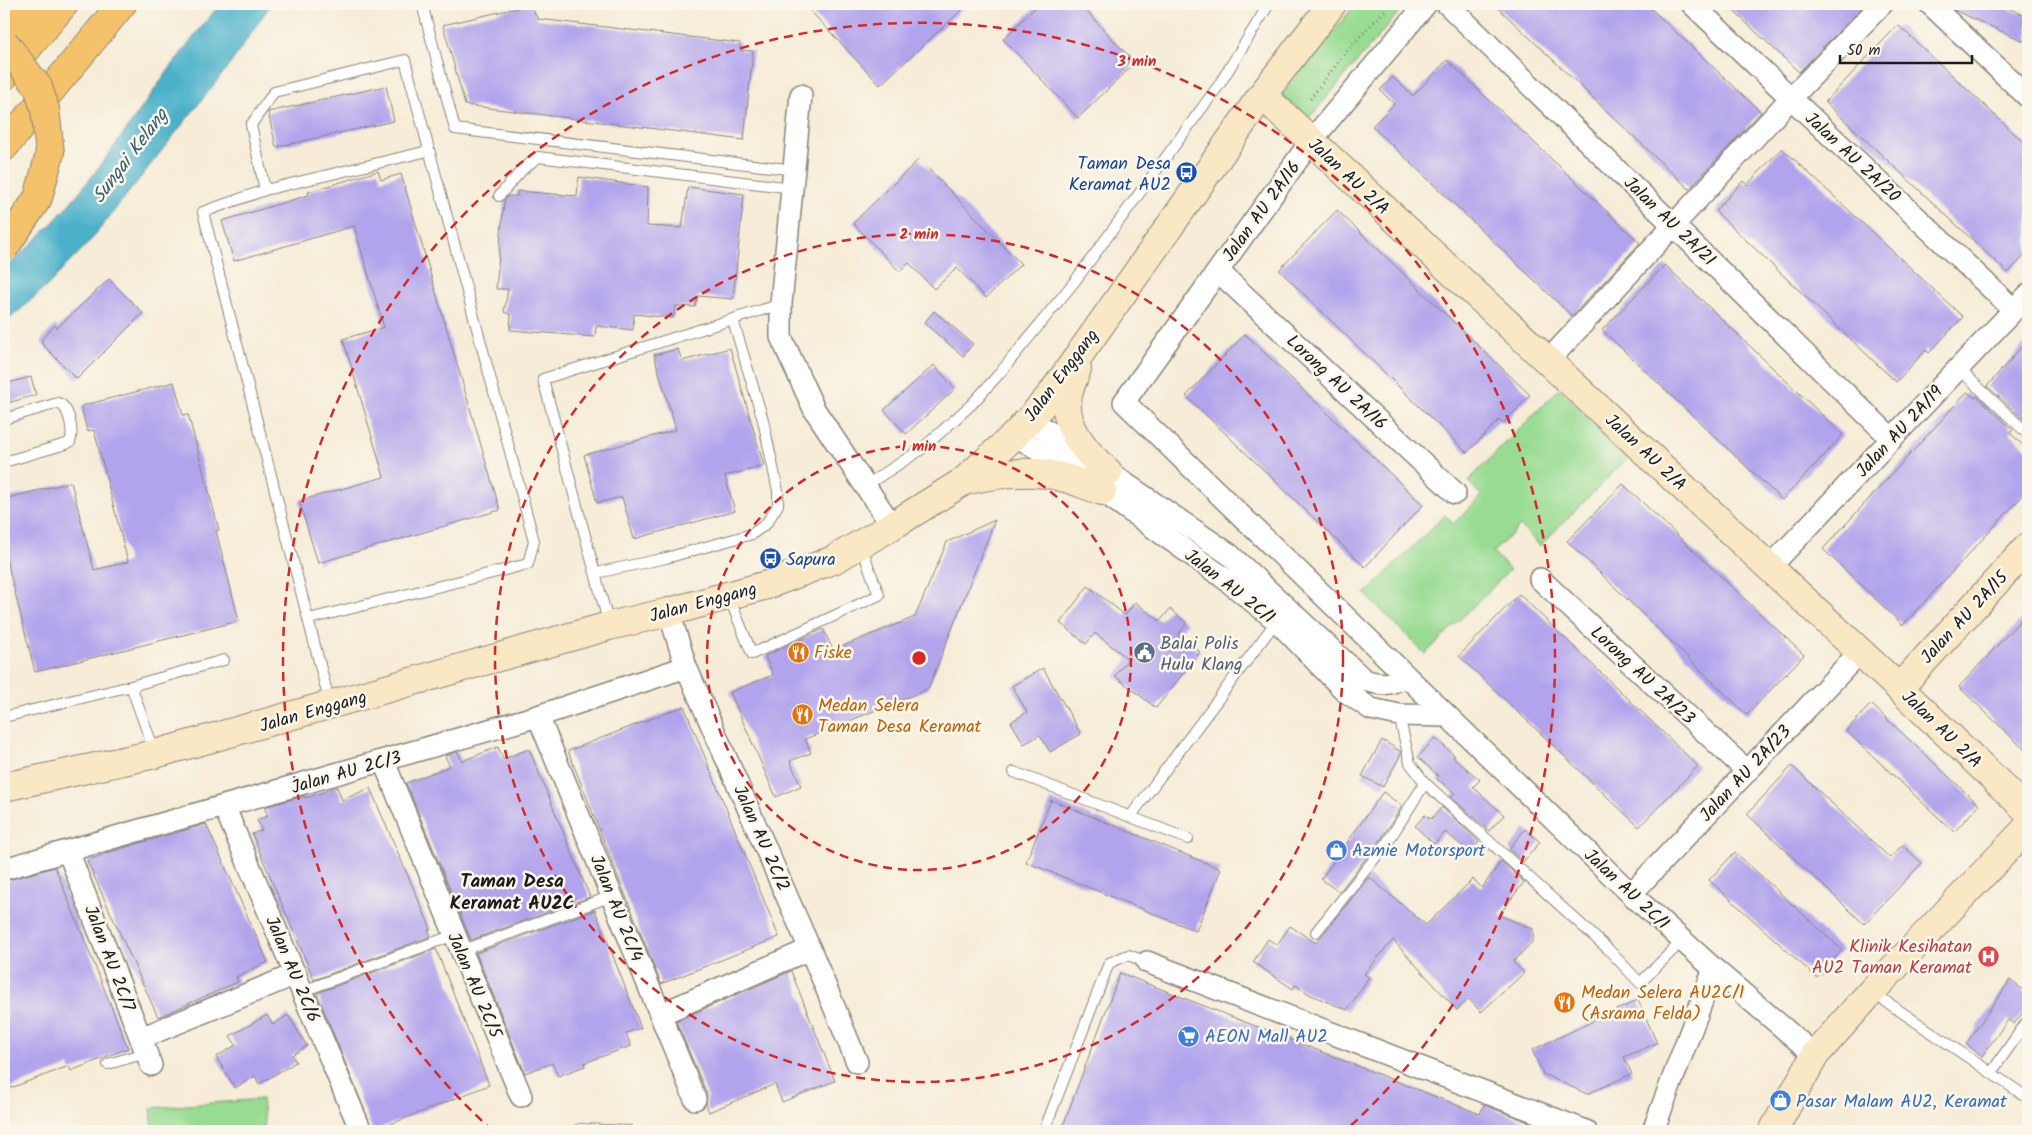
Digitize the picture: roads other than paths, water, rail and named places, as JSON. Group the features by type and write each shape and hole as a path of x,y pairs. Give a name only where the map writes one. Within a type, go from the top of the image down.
{"highway":[{"path":"4,33 28,4"},
{"path":"4,76 64,4"},
{"path":"4,147 122,4"},
{"path":"4,42 38,87 46,109 50,153 38,198 4,248"}],"main road":[{"name":"Jalan Enggang","path":"7,788 155,754 610,626 767,585 832,560 892,526 964,481 1023,427 1051,395 1088,339 1262,95 1332,4"},
{"name":"Jalan AU 2/A","path":"1262,95 1899,688 2028,811"},
{"path":"1088,339 1067,397 1069,417 1078,438 1105,482"},
{"path":"964,481 994,474 1047,475 1105,482"},
{"name":"Jalan AU 2A/15","path":"1899,688 2025,557"},
{"path":"1773,1131 1815,1055 1872,991 2028,827"}],"street":[{"name":"Jalan AU 2A/16","path":"1124,402 1311,141 1426,4"},
{"name":"Jalan AU 2A/21","path":"1447,4 1892,439"},
{"name":"Jalan AU 2A/20","path":"1692,4 2014,310"},
{"path":"1548,362 1791,98 1882,4"},
{"path":"1930,4 2028,97"},
{"path":"802,95 781,304 781,337 814,409 892,526"},
{"name":"Lorong AU 2A/16","path":"1218,271 1455,493"},
{"name":"Jalan AU 2A/19","path":"1770,568 2028,294"},
{"name":"Jalan AU 2C/1","path":"1124,402 1631,894 1682,941 1815,1055"},
{"name":"Jalan AU 2C/1","path":"1023,427 1105,482 1224,578 1282,614 1364,680 1380,684 1392,684 1405,676"},
{"name":"Lorong AU 2A/23","path":"1540,579 1747,771"},
{"name":"Jalan AU 2C/2","path":"669,612 686,667 810,949 857,1062"},
{"name":"Jalan AU 2C/1","path":"1282,614 1345,691 1371,709 1399,715 1446,716"},
{"name":"Jalan AU 2A/23","path":"1631,894 1860,652"},
{"name":"Jalan AU 2C/3","path":"4,869 384,762 538,716 686,667"},
{"name":"Jalan AU 2C/4","path":"538,716 695,1099"},
{"name":"Jalan AU 2C/5","path":"384,762 521,1096"},
{"name":"Jalan AU 2C/6","path":"224,806 361,1131"},
{"name":"Jalan AU 2C/7","path":"68,851 146,1052"},
{"path":"661,1014 810,949"},
{"path":"1148,962 1586,1131"},
{"path":"1653,1131 1714,969"},
{"path":"146,1052 299,983"}],"lane":[{"path":"422,4 455,129 794,179"},
{"path":"865,486 922,449 972,404 999,374 1075,281 1173,148 1219,84 1269,4"},
{"path":"265,190 251,125 274,92 405,60 428,152 534,541 528,564 309,619"},
{"path":"330,706 203,212 265,190 428,152"},
{"path":"499,196 523,169 538,157 794,179"},
{"path":"610,626 544,379 781,304"},
{"path":"596,574 666,558 752,534 766,524 778,505 778,491 763,420 732,320"},
{"path":"1958,368 2028,434"},
{"path":"4,419 58,402 66,409 73,436 70,442 66,444 4,462"},
{"path":"728,596 752,654 879,595 860,544"},
{"path":"1130,817 1282,614"},
{"path":"4,717 131,686 224,660"},
{"path":"131,686 155,754"},
{"path":"1399,715 1410,763 1425,782 1600,942 1640,982 1682,941"},
{"path":"1014,772 1188,839"},
{"path":"1316,932 1386,843 1425,782"},
{"path":"299,983 458,943 612,896"},
{"path":"1044,1131 1109,963 1128,955 1148,962"},
{"path":"1872,991 2028,1098"},
{"path":"1991,1073 2028,1020"},
{"path":"108,1064 146,1052"},
{"path":"575,1131 580,1129 630,1131"}],"water":[{"name":"Sungai Kelang","path":"220,4 271,4 231,63 91,240 47,286 4,324 4,268 49,226 89,180 190,41"}],"place":[{"name":"Taman Desa Keramat AU2","path":"1187,173"},
{"name":"Sapura","path":"770,559"},
{"name":"Fiske","path":"798,652"},
{"name":"Balai Polis Hulu Klang","path":"1144,653"},
{"name":"Medan Selera Taman Desa Keramat","path":"802,715"},
{"name":"Azmie Motorsport","path":"1336,850"},
{"name":"Klinik Kesihatan AU2 Taman Keramat","path":"1988,956"},
{"name":"Medan Selera AU2C/1 (Asrama Felda)","path":"1565,1002"},
{"name":"AEON Mall AU2","path":"1189,1036"},
{"name":"Pasar Malam AU2, Keramat","path":"1780,1101"}],"district":[{"name":"Taman Desa Keramat AU2C","path":"512,891"}]}
